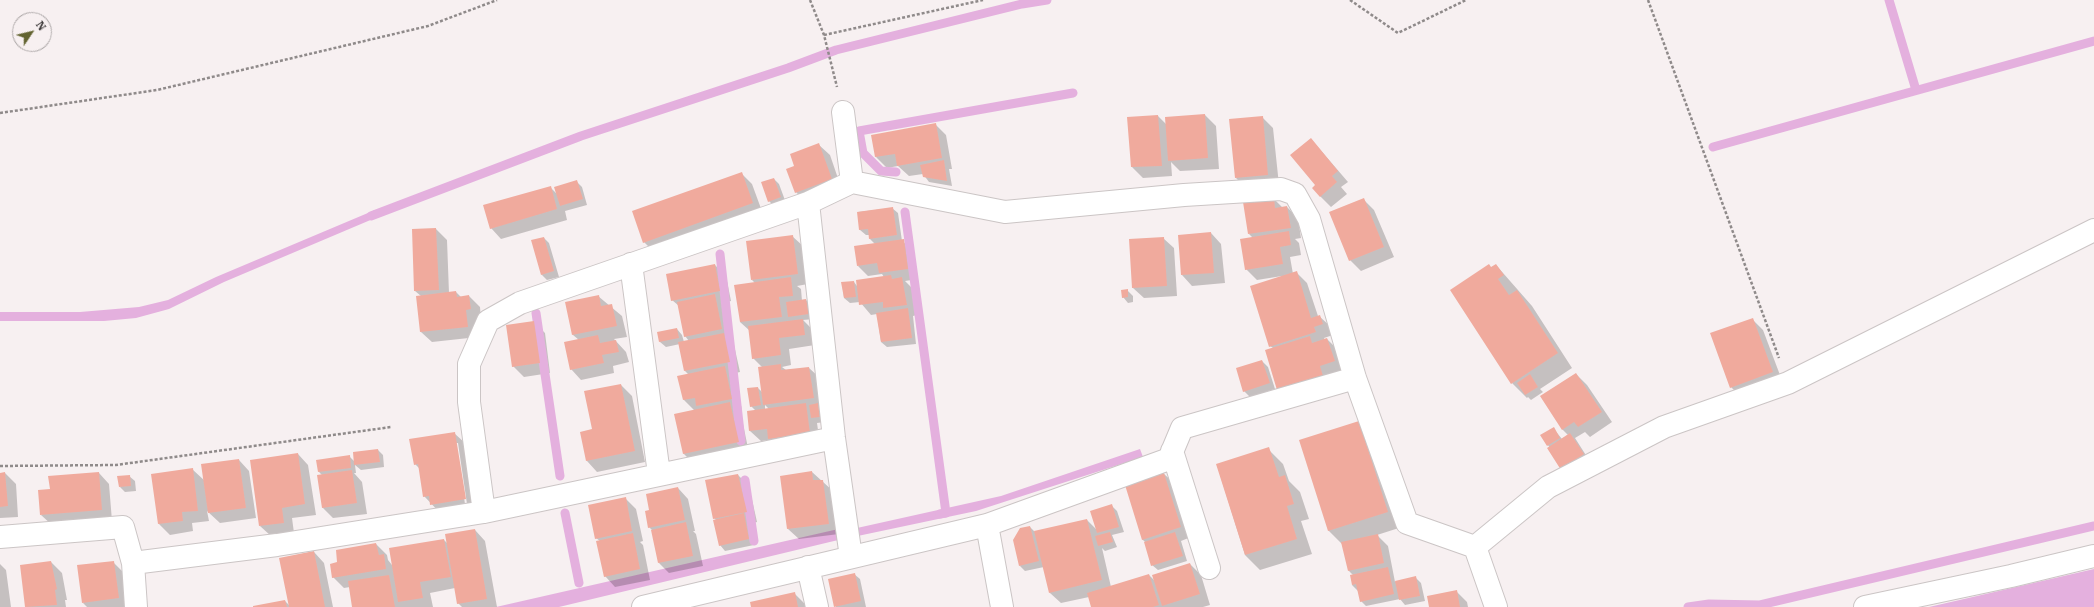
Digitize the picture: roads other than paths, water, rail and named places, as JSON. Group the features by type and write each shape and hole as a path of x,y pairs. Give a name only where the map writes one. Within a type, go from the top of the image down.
{"street":[{"path":"843,112 852,182"},
{"path":"484,512 469,402 468,364 488,321 520,303 808,203 852,182 1005,212 1184,195 1281,189 1294,194 1309,219 1355,378 1407,523 1475,547"},
{"path":"808,203 834,438 849,542"},
{"path":"1475,547 1555,484 1664,428 1788,383 2094,230"},
{"path":"631,264 659,474"},
{"path":"643,607 808,568 849,542 986,525 1169,459 1182,428 1355,378"},
{"path":"133,563 277,545 484,512 834,438"},
{"path":"1172,451 1209,568"},
{"path":"986,525 1002,607"},
{"path":"0,537 123,527 133,563 136,607"},
{"path":"1475,547 1496,607"},
{"path":"1865,607 2011,576 2094,556"},
{"path":"808,568 817,607"}],"waterway":[{"path":"371,216 581,136 788,68 836,50 1022,4 1047,0"},
{"path":"1889,0 1916,90"},
{"path":"1713,147 2094,41"},
{"path":"896,172 881,171 863,153 859,131 1073,93"},
{"path":"905,212 946,513 940,514"},
{"path":"720,254 741,441"},
{"path":"536,313 560,476"},
{"path":"745,480 754,541"},
{"path":"565,513 579,583"},
{"path":"1688,607 1709,604 1760,605 2094,526"}]}
